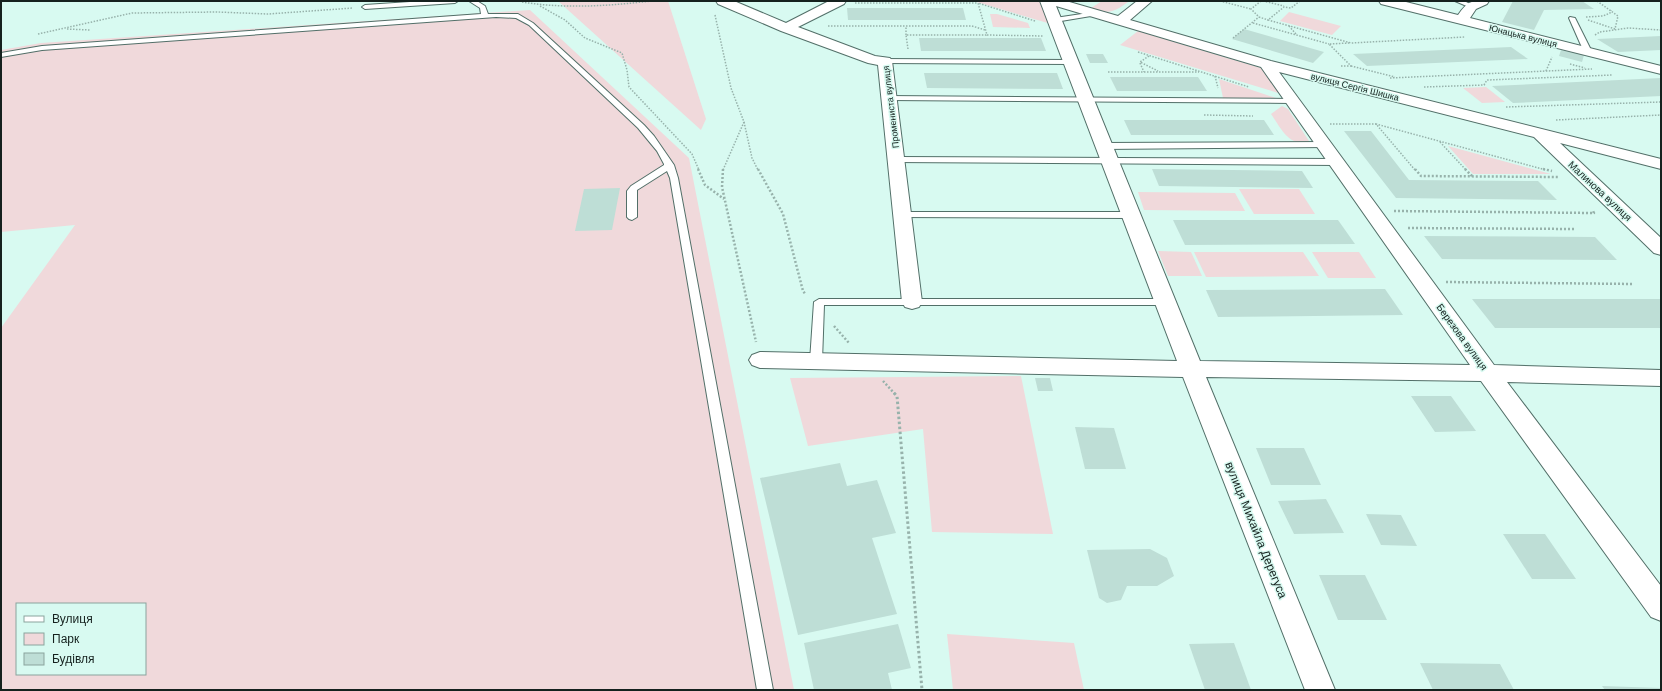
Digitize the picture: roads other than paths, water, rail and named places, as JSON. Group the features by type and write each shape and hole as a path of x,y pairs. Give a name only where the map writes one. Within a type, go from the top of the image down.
{"street":[{"name":"Промениста вулиця","path":"723,1 786,28 873,60 885,61 912,302"},
{"path":"786,28 839,1"},
{"name":"вулиця Михайла Дерегуса","path":"1047,1 1047,26 1072,62 1130,215 1193,369 1320,690"},
{"name":"вулиця Сергія Шишка","path":"1052,1 1266,64 1661,164"},
{"path":"1120,21 1145,1"},
{"name":"Юнацька вулиця","path":"1386,1 1661,70"},
{"path":"1461,21 1477,4"},
{"name":"Березова вулиця","path":"1266,64 1488,373 1661,608"},
{"name":"Малинова вулиця","path":"1538,133 1661,249"},
{"path":"760,360 1193,369 1488,373 1661,378"}],"lane":[{"path":"365,7 456,1"},
{"path":"472,1 483,7 485,16"},
{"path":"1458,1 1477,4"},
{"path":"1047,26 1095,14"},
{"path":"1,54 42,48 485,16 518,16 531,24 643,128 670,164 676,185 765,690"},
{"path":"1572,18 1588,52"},
{"path":"885,61 1072,62"},
{"path":"890,98 1292,101"},
{"path":"1103,146 1324,145"},
{"path":"897,160 1336,162"},
{"path":"632,217 632,191 634,188 670,164"},
{"path":"903,215 1130,215"},
{"path":"816,361 819,302 1165,302"}]}
